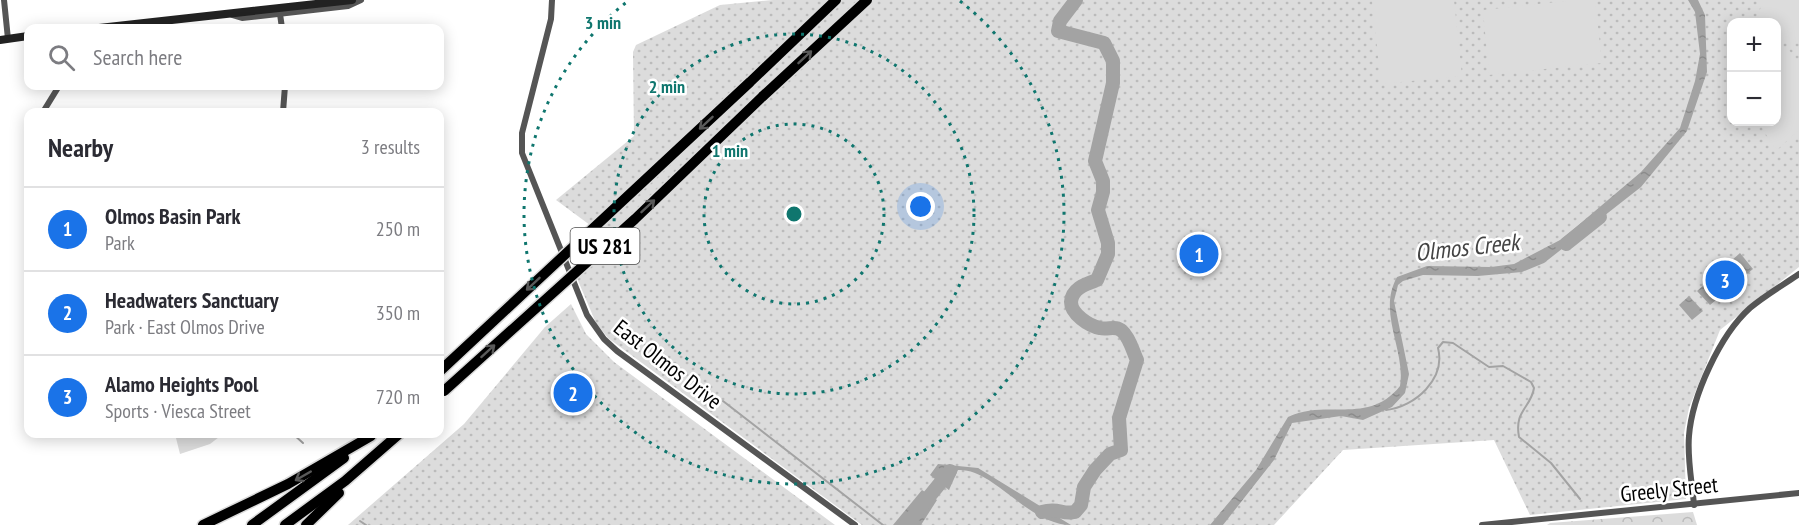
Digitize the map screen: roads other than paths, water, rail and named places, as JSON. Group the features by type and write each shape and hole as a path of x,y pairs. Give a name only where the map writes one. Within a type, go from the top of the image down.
{"highway":[{"name":"US 281","path":"444,367 836,0"},
{"name":"US 281","path":"444,391 635,219 867,0"},
{"path":"203,525 288,484 368,438"},
{"path":"252,525 369,438"},
{"path":"285,525 345,482 395,438"},
{"path":"306,525 395,438"}],"street":[{"path":"4,0 4,39 24,36"},
{"path":"152,24 352,0"},
{"path":"229,14 242,18 280,14 348,6 361,0"},
{"name":"East Olmos Drive","path":"552,0 551,19 522,133 522,153 587,315 604,339 617,351 855,525"},
{"path":"280,14 281,24"},
{"path":"45,108 57,90"},
{"path":"283,108 285,90"},
{"path":"1695,505 1689,436 1693,411 1716,355 1727,333 1751,307 1799,274"},
{"name":"Greely Street","path":"1482,525 1799,493"},
{"path":"1536,525 1542,519"}],"water":[{"path":"1688,0 1698,0 1705,15 1707,72 1687,131 1641,187 1544,263 1522,272 1478,276 1423,275 1403,281 1398,285 1394,301 1409,374 1405,393 1392,407 1363,420 1341,416 1292,423 1274,460 1223,525 1210,525 1256,470 1288,417 1302,412 1374,405 1388,398 1400,386 1401,372 1390,304 1397,277 1427,266 1491,267 1514,264 1562,239 1641,172 1680,128 1695,81 1700,54 1695,12"},
{"path":"1740,253 1753,269 1710,305 1697,291"},
{"path":"1689,296 1703,311 1692,320 1679,305"},
{"path":"938,464 978,468 1071,525 1055,523 1040,516 985,478 971,472 958,470 949,490 930,475"},
{"path":"922,490 937,500 921,525 893,525"}],"waterway":[{"path":"1042,512 1052,510 1075,512 1081,505 1084,487 1095,470 1110,454 1121,450 1119,418 1137,360 1122,331 1117,328 1100,328 1091,325 1077,315 1071,302 1077,290 1097,280 1108,254 1108,243 1098,210 1103,192 1103,181 1095,161 1113,83 1113,61 1104,43 1058,31 1060,21 1076,0"},
{"name":"Olmos Creek","path":"1566,244 1600,217"},
{"path":"1386,410 1407,403 1426,389 1437,370 1438,348 1443,342 1453,343 1489,367 1503,366 1531,382 1534,388 1519,421 1519,437 1551,463 1580,499"},
{"path":"723,401 883,525"},
{"path":"297,438 303,443"},
{"path":"906,525 950,471"},
{"path":"360,521 366,525"}],"place":[{"name":"Olmos Basin Park","path":"1199,254"},
{"name":"Alamo Heights Pool","path":"1725,280"},
{"name":"Headwaters Sanctuary","path":"573,393"}]}
